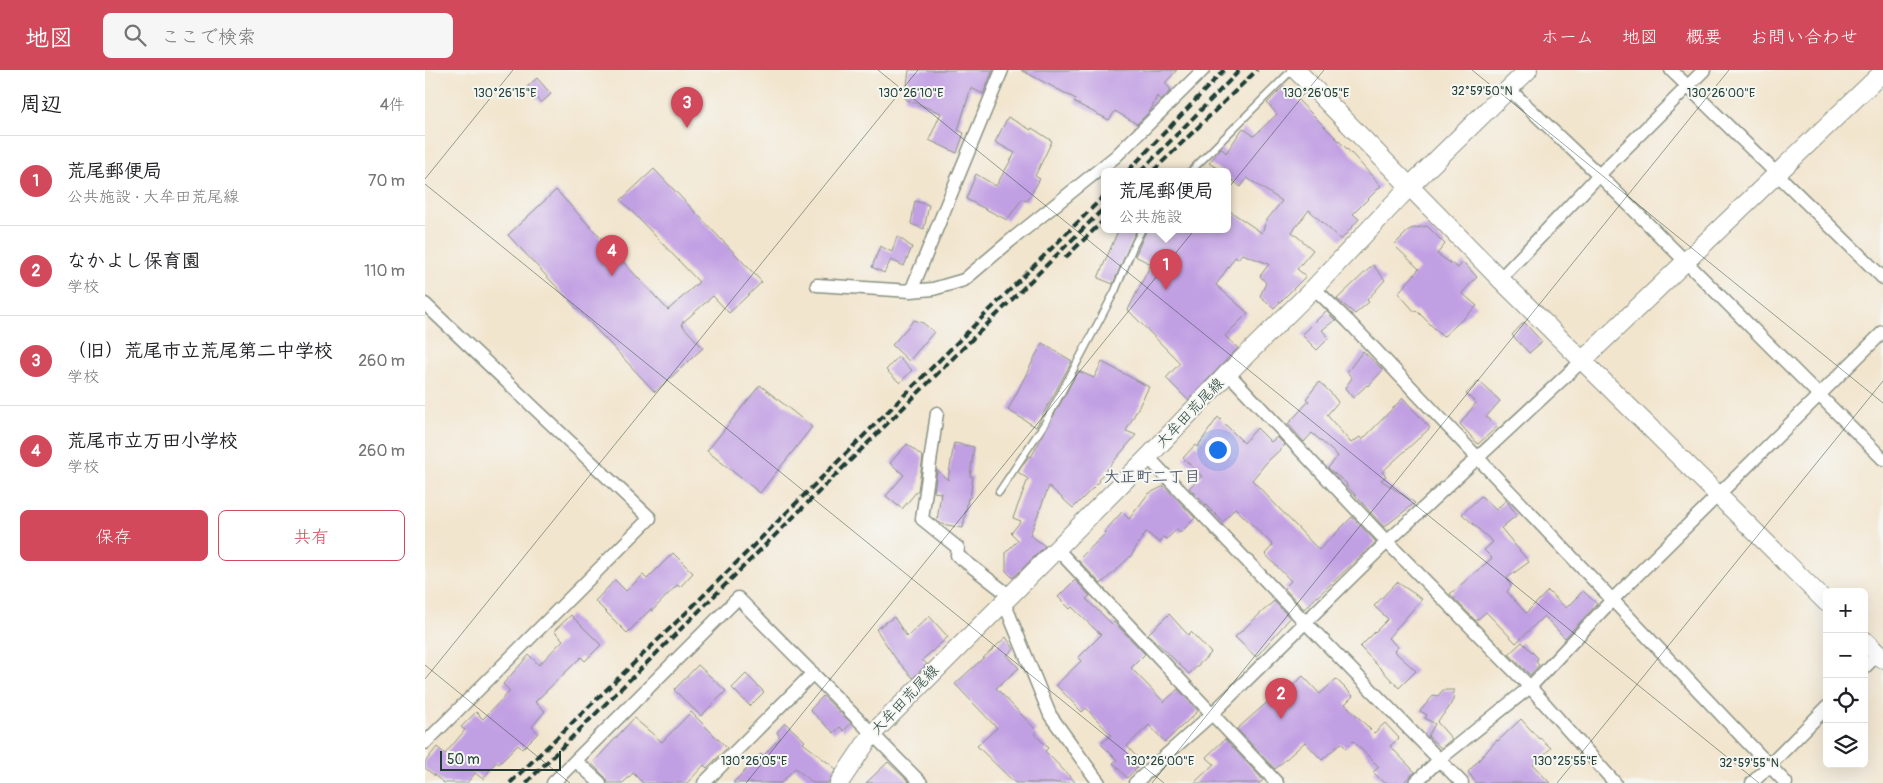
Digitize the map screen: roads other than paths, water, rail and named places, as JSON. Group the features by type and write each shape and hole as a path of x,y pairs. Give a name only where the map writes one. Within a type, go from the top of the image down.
{"street":[{"path":"911,291 1002,70"},
{"path":"1101,168 1115,157 1203,70"},
{"path":"1296,70 1500,279 1823,598"},
{"name":"大牟田荒尾線","path":"839,783 871,734 1148,457 1228,373 1314,288 1409,187 1528,70"},
{"path":"1671,70 1883,278"},
{"path":"1500,279 1599,175 1704,70"},
{"path":"1135,783 1212,714 1387,542 1583,360 1878,76"},
{"path":"1509,89 1686,261 1883,460"},
{"path":"817,285 911,291 933,289 964,280 1010,240 1101,168"},
{"path":"1314,288 1348,321 1786,783"},
{"path":"425,304 650,518 425,743"},
{"path":"1415,783 1440,759 1529,686 1612,600 1883,332"},
{"path":"1228,373 1387,542 1529,686 1615,783"},
{"path":"937,413 922,519 959,548 957,555 1007,599 1049,715 1099,783"},
{"path":"1148,457 1462,783"},
{"path":"1057,549 1277,783"},
{"path":"553,783 738,598 921,783"},
{"path":"1868,644 1880,656 1868,665"},
{"path":"704,783 813,673"},
{"path":"1752,783 1823,711"},
{"path":"575,760 601,783"}],"lane":[{"path":"1194,168 1292,70"},
{"path":"999,492 1045,423 1115,291 1140,233"}],"railway":[{"path":"1131,168 1224,70"},
{"path":"1144,168 1240,70"},
{"path":"1156,168 1257,70"},
{"path":"510,783 693,606 1101,199"},
{"path":"526,783 1101,211"},
{"path":"1065,258 1101,223"}],"place":[{"name":"（旧）荒尾市立荒尾第二中学校","path":"687,128"},
{"name":"荒尾市立万田小学校","path":"612,276"},
{"name":"荒尾郵便局","path":"1166,290"},
{"name":"なかよし保育園","path":"1281,719"}],"district":[{"name":"大正町二丁目","path":"1152,477"}]}
